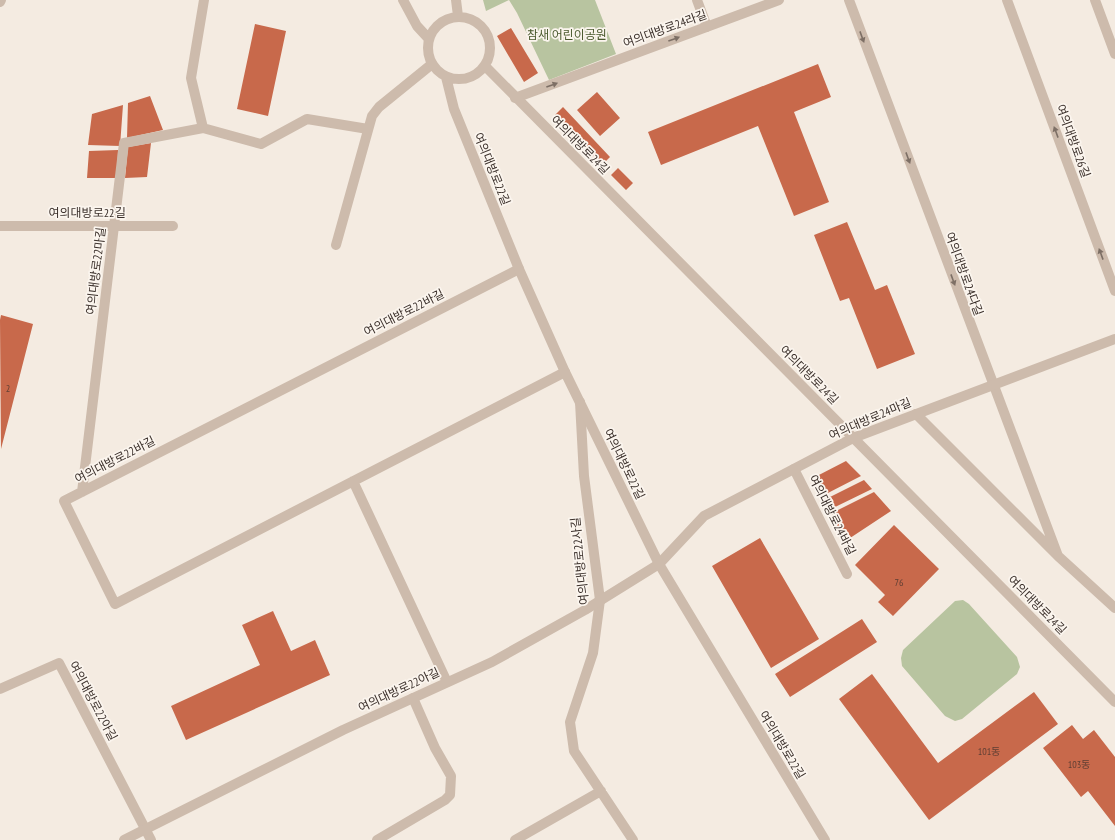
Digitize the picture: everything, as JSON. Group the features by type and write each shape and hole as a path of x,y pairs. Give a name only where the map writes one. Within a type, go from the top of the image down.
{"street":[{"path":"204,0 191,78 203,128 261,144 307,119 368,129"},
{"path":"403,0 417,26 429,39"},
{"path":"456,0 458,16"},
{"path":"697,0 707,27"},
{"name":"여의대방로24라길","path":"515,98 779,0"},
{"name":"여의대방로24다길","path":"849,0 992,385 1058,556"},
{"name":"여의대방로26길","path":"1007,0 1115,290"},
{"path":"1095,0 1115,54"},
{"path":"458,16 470,18 479,23 488,36 490,54 485,66 474,76 465,79 455,79 438,71 432,64 428,55 429,39 435,27 442,21 458,16"},
{"path":"336,245 372,116 379,107 432,64"},
{"name":"여의대방로24길","path":"485,66 515,98 1115,702"},
{"name":"여의대방로22길","path":"446,76 454,109 519,269 565,372 659,564 825,840"},
{"name":"여의대방로22마길","path":"82,492 124,143 203,128"},
{"name":"여의대방로22길","path":"0,226 173,226"},
{"name":"여의대방로22바길","path":"519,269 64,501 115,604 565,372"},
{"name":"여의대방로24마길","path":"659,564 704,516 853,438 1115,339"},
{"name":"여의대방로22사길","path":"580,402 584,476 600,600 593,653 570,722 574,751 633,840"},
{"name":"여의대방로24다길","path":"916,414 1058,556 1115,608"},
{"name":"여의대방로24바길","path":"794,469 847,574"},
{"path":"353,481 446,682"},
{"name":"여의대방로22아길","path":"124,840 343,730 492,662 659,564"},
{"name":"여의대방로22아길","path":"0,689 59,663 145,829"},
{"path":"382,839 445,800 450,795 451,776 435,748 413,698"},
{"path":"515,840 601,792"},
{"path":"145,829 151,840"}],"green space":[{"path":"483,0 509,0 486,11"},
{"name":"참새 어린이공원","path":"509,0 595,0 616,54 549,80 517,13"},
{"path":"963,600 969,604 1017,657 1020,667 1017,674 962,719 955,721 945,716 902,666 901,658 903,650 955,601"}],"building":[{"path":"255,24 286,31 268,116 237,109"},
{"path":"511,28 538,73 524,82 497,36"},
{"path":"818,64 831,97 794,112 829,202 794,216 758,126 661,165 648,132"},
{"path":"597,92 620,118 600,136 577,110"},
{"path":"150,96 163,130 127,138 128,103"},
{"path":"123,105 120,146 88,145 92,114"},
{"path":"563,107 610,157 602,165 555,115"},
{"path":"151,143 147,177 125,178 128,147"},
{"path":"118,150 117,178 87,178 89,151"},
{"path":"618,168 633,183 626,190 611,175"},
{"path":"847,222 875,290 887,285 915,354 877,369 849,298 840,301 814,235"},
{"path":"1,315 33,324 1,449 0,320"},
{"path":"846,461 861,476 824,495 815,477"},
{"path":"864,480 872,489 831,509 826,499"},
{"path":"874,492 891,511 844,542 832,513"},
{"path":"894,525 939,569 893,616 878,602 885,595 855,565"},
{"path":"760,538 819,639 771,668 712,566"},
{"path":"273,611 291,651 315,640 330,675 186,740 171,706 260,665 242,625"},
{"path":"862,619 877,642 790,697 775,674"},
{"path":"872,674 938,763 1034,692 1058,724 929,820 839,699"},
{"path":"1072,725 1083,739 1094,730 1115,757 1115,826 1088,791 1081,797 1043,748"}]}
